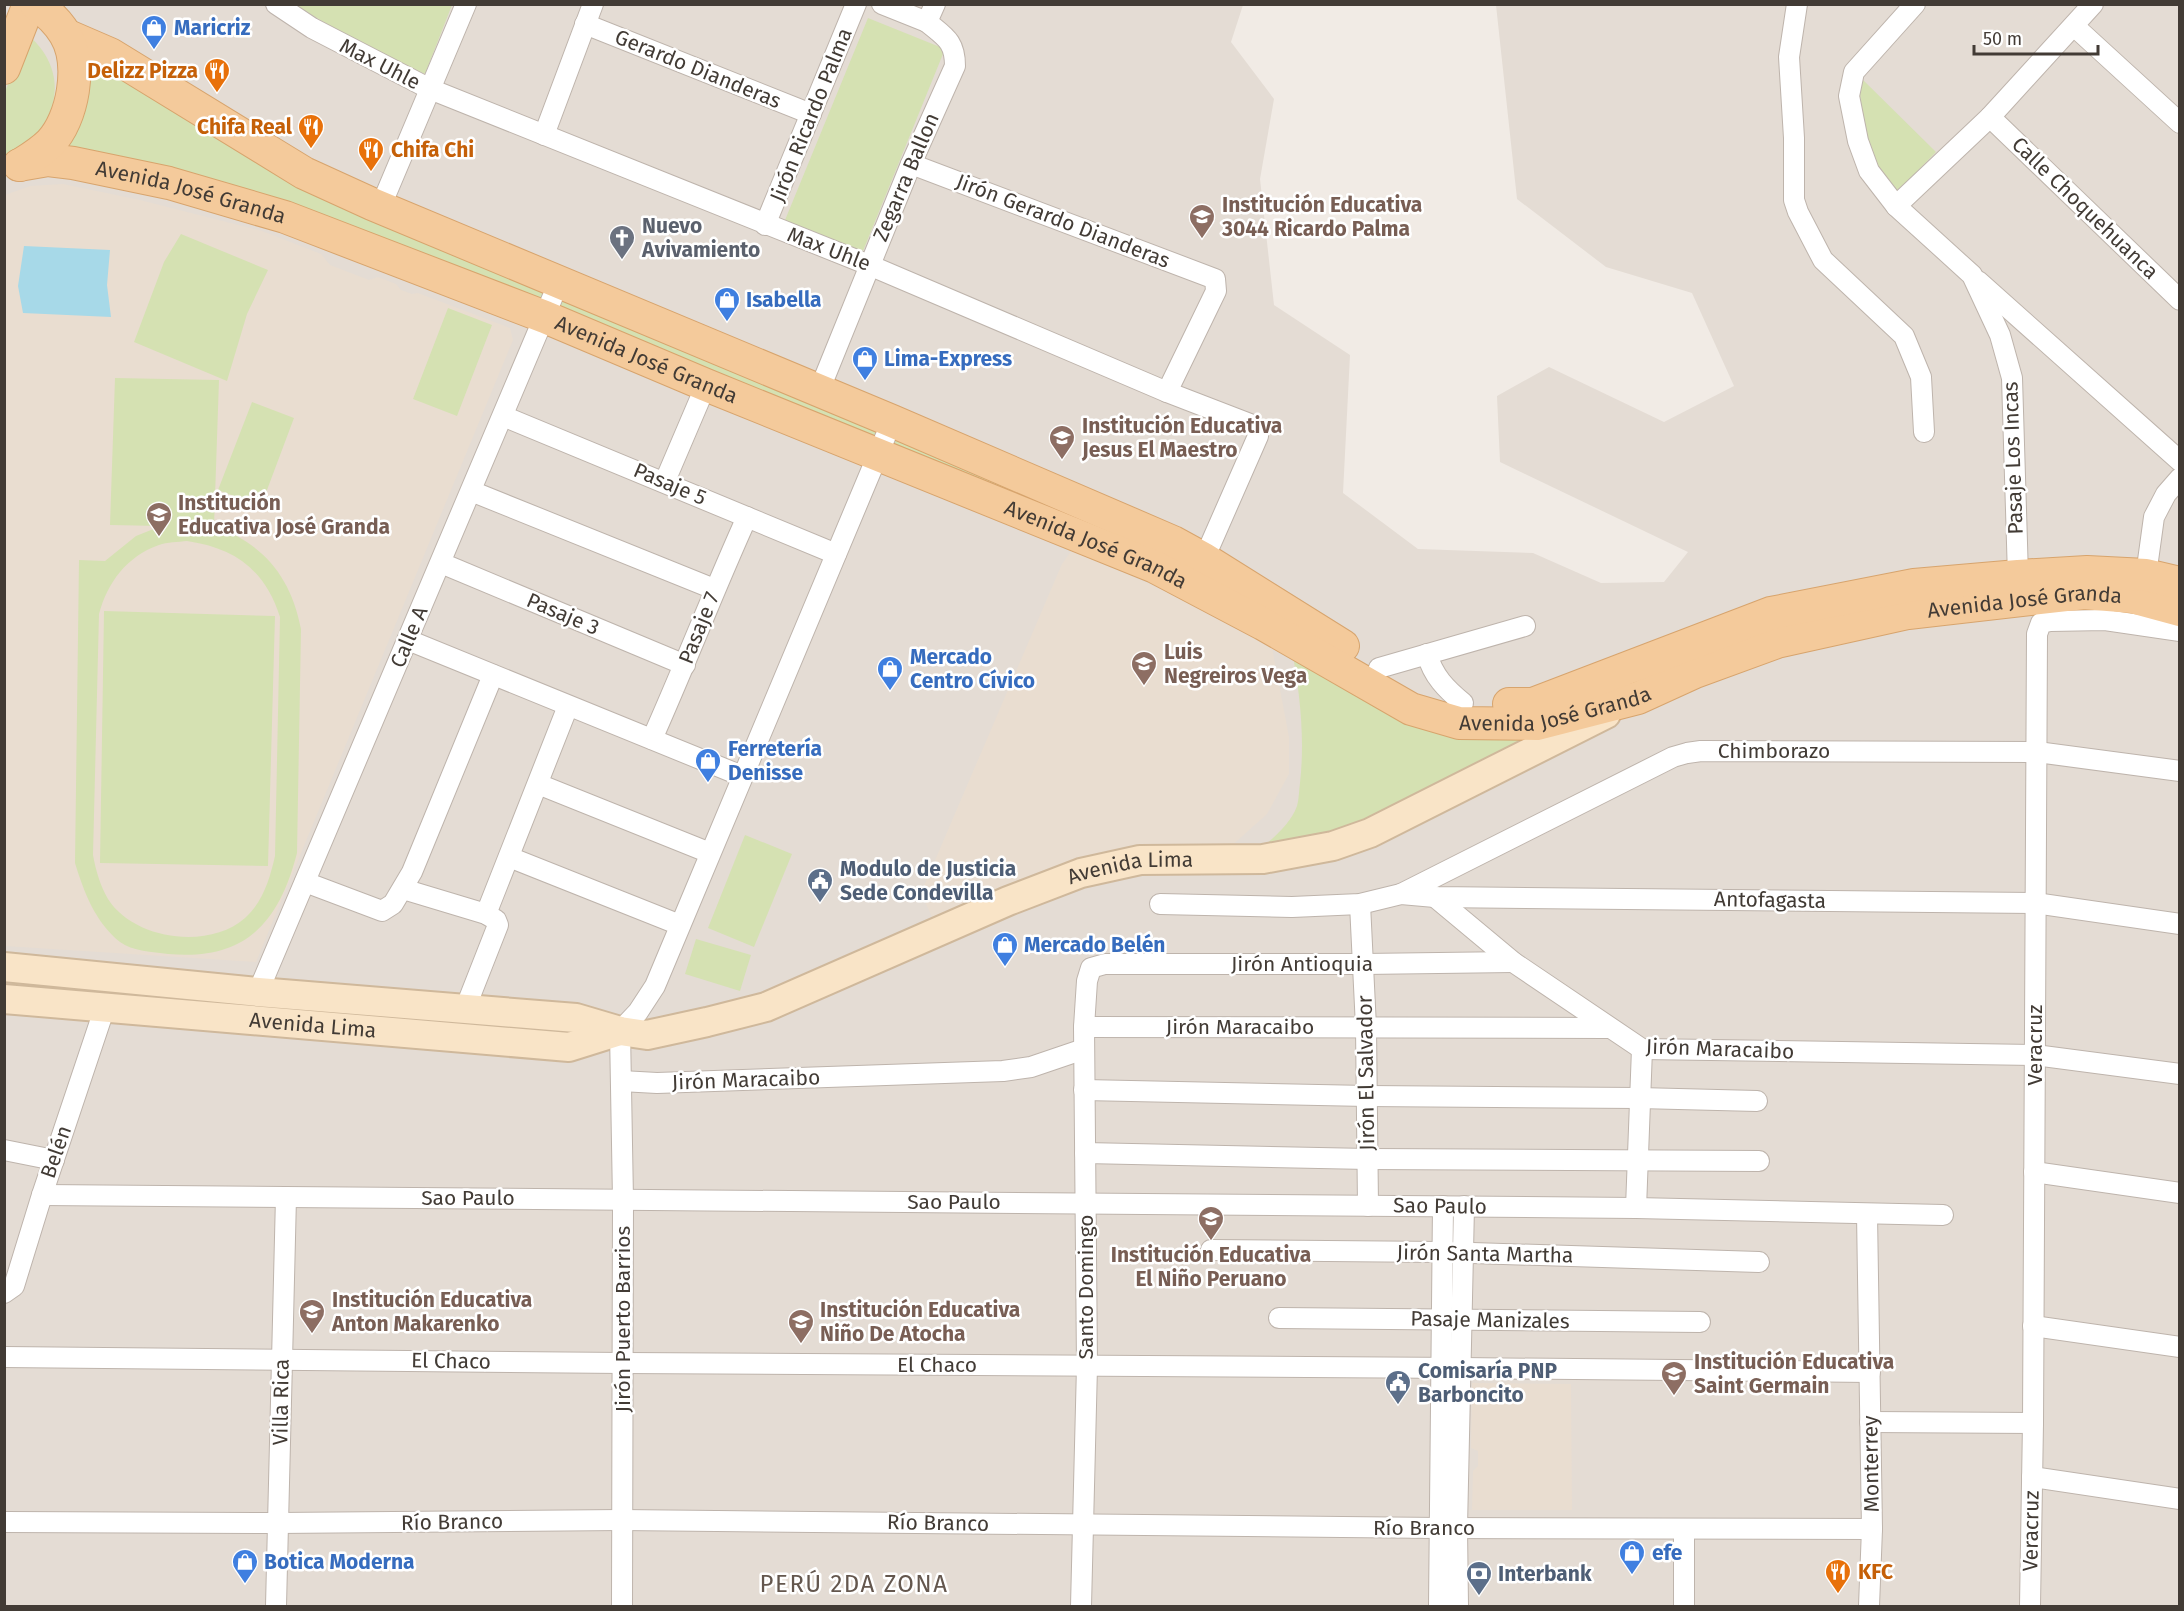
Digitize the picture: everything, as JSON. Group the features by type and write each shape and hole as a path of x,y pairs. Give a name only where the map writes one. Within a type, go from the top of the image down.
{"main road":[{"path":"4,68 29,4"},
{"name":"Avenida José Granda","path":"36,4 110,54 304,173 380,208 892,421 1173,542 1379,668 1420,689 1463,703 1533,704 1771,613 1914,585 2087,572 2146,575 2180,583"},
{"path":"12,167 36,155 51,142 70,108 74,74 64,22"},
{"name":"Avenida José Granda","path":"12,167 48,160 73,163 169,183 285,217 545,317 706,385 1155,567 1263,624 1411,709 1459,723 1537,724 1638,698 1695,672 1777,642 1908,613 2084,593 2132,597 2180,610"},
{"name":"Avenida Lima","path":"4,967 258,992 576,1018 647,1035 766,1007 1008,901 1082,873 1140,860 1263,859 1333,846 1381,828 1638,698"},
{"name":"Avenida Lima","path":"4,999 569,1047 620,1030"}],"street":[{"name":"Max Uhle","path":"276,4 312,28 430,89 869,265 1167,392 1250,424 1256,428 1258,436 1204,559"},
{"path":"380,208 466,4"},
{"path":"544,135 593,4"},
{"name":"Jirón Ricardo Palma","path":"765,225 856,4"},
{"name":"Zegarra Ballon","path":"819,392 911,164 955,66 955,53 950,41 931,13 882,4"},
{"path":"1797,4 1789,57 1794,138 1794,200 1823,260 1904,336 1921,377 1924,432"},
{"name":"Pasaje Los Incas","path":"1915,4 1854,72 1849,96 1858,141 1869,171 1896,206 2180,461"},
{"path":"1896,206 1990,117 2093,4"},
{"name":"Gerardo Dianderas","path":"585,24 812,114"},
{"path":"2074,26 2180,123"},
{"name":"Calle Choquehuanca","path":"1990,117 2180,300"},
{"name":"Jirón Gerardo Dianderas","path":"911,164 1215,279 1216,291 1167,392"},
{"name":"Pasaje Los Incas","path":"1972,275 2000,335 2012,378 2018,576"},
{"name":"Calle A","path":"258,992 559,282"},
{"path":"665,481 706,385"},
{"name":"Pasaje 5","path":"503,416 665,481 836,554"},
{"path":"620,1030 638,1012 655,986 710,853 732,813 742,776 892,421"},
{"path":"2146,575 2154,517 2166,494 2180,478"},
{"path":"471,491 714,589"},
{"name":"Pasaje 7","path":"652,739 685,665 714,589 747,517"},
{"name":"Pasaje 3","path":"441,563 685,665"},
{"name":"Veracruz","path":"2030,1606 2037,634 2041,623 2050,621 2105,620 2180,631"},
{"path":"1379,668 1525,626"},
{"path":"408,640 742,776"},
{"path":"1427,654 1438,678 1463,703"},
{"path":"305,882 382,911 393,904 404,889 493,675"},
{"path":"486,914 568,706"},
{"name":"Chimborazo","path":"1401,894 1673,757 1687,753 1701,751 2037,752 2180,771"},
{"path":"537,784 710,853"},
{"path":"509,857 680,925"},
{"path":"404,889 486,914 496,920 498,925 465,1009"},
{"name":"Antofagasta","path":"1160,904 1292,907 1360,904 1401,894 1435,897 2035,903 2180,924"},
{"path":"1435,897 1513,962 1608,1028"},
{"name":"Jirón El Salvador","path":"1360,904 1365,964 1368,1206"},
{"name":"Jirón Antioquia","path":"1091,968 1105,964 1513,962"},
{"name":"Santo Domingo","path":"1081,1606 1087,1366 1084,1027 1087,981 1091,968"},
{"name":"Belén","path":"4,1293 14,1286 105,1007"},
{"name":"Jirón Maracaibo","path":"1084,1027 1608,1028 1642,1049 2035,1055 2180,1074"},
{"name":"Jirón Puerto Barrios","path":"620,1030 623,1200 622,1606"},
{"name":"Jirón Maracaibo","path":"621,1081 657,1083 1003,1071 1031,1067 1084,1049"},
{"path":"1636,1208 1642,1049"},
{"path":"1084,1090 1757,1101"},
{"path":"4,1150 54,1160"},
{"path":"1085,1153 1368,1159 1759,1161"},
{"path":"2034,1172 2180,1193"},
{"name":"Sao Paulo","path":"42,1196 1464,1206 1943,1215"},
{"name":"Villa Rica","path":"276,1606 286,1197"},
{"path":"1438,1606 1448,1528 1451,1368 1442,1319 1443,1206"},
{"path":"1451,1368 1462,1320 1464,1206"},
{"name":"Monterrey","path":"1867,1214 1872,1529 1869,1606"},
{"name":"Jirón Santa Martha","path":"1211,1250 1442,1252 1759,1262"},
{"name":"Pasaje Manizales","path":"1279,1318 1700,1322"},
{"path":"2033,1326 2180,1347"},
{"name":"El Chaco","path":"4,1357 623,1364 1870,1372"},
{"path":"1870,1422 2033,1423"},
{"path":"2032,1477 2180,1499"},
{"name":"Río Branco","path":"4,1522 278,1523 621,1520 1684,1530 1872,1529"},
{"path":"1448,1528 1458,1606"},
{"path":"1684,1530 1684,1606"}],"shaded area":[{"path":"5,5 1243,5 1231,42 1274,99 1260,179 1274,305 1350,355 1343,493 1418,549 1533,553 1601,583 1664,582 1688,552 1500,462 1497,396 1549,367 1664,422 1734,386 1692,293 1606,267 1517,199 1496,5 2179,5 2179,1606 5,1606"},
{"name":"Institución Educativa José Granda","path":"63,184 140,200 262,231 321,254 330,265 369,280 378,277 396,284 401,290 412,294 418,293 510,328 513,340 256,962 5,946 5,195 30,186"},
{"name":"Luis Negreiros Vega","path":"1072,550 1270,637 1289,737 1289,774 1267,814 1229,848 1125,847 933,919 921,893 1062,564"},
{"path":"1472,1383 1571,1384 1572,1510 1472,1510 1473,1471 1478,1466 1478,1451 1471,1448"}],"green space":[{"path":"295,5 452,5 425,74 359,43"},
{"path":"868,18 945,49 861,256 783,225"},
{"path":"28,35 42,50 51,67 55,84 53,102 47,118 37,133 23,146 5,156 4,94"},
{"path":"78,48 298,180 1053,506 1048,516 62,150"},
{"path":"1858,75 1936,152 1893,196 1866,151"},
{"path":"181,234 268,270 247,314 227,381 134,342 164,262"},
{"path":"448,308 492,325 457,416 413,399"},
{"path":"115,378 219,380 214,526 247,542 272,565 290,594 301,629 297,853 280,899 269,918 238,944 218,951 195,955 168,954 143,951 120,942 97,916 75,863 79,560 105,561 136,536 161,526 110,525","holes":["187,541 204,544 234,556 257,574 266,586 280,617 275,856 261,897 245,918 230,928 212,934 193,937 173,936 135,924 120,913 105,894 95,867 93,855 99,614 113,581 137,556 165,543"]},
{"path":"252,402 294,418 261,506 218,490"},
{"path":"104,611 275,616 268,866 100,863"},
{"path":"1292,650 1358,686 1549,729 1382,824 1262,848 1287,824 1298,800 1302,733"},
{"path":"745,835 792,854 754,947 708,928"},
{"path":"696,939 751,955 740,991 685,974"}],"water":[{"path":"24,246 110,250 107,285 111,317 23,313 18,286"}],"place":[{"name":"Maricriz","path":"154,51"},
{"name":"Delizz Pizza","path":"217,94"},
{"name":"Chifa Real","path":"311,150"},
{"name":"Chifa Chi","path":"371,173"},
{"name":"Institución Educativa 3044 Ricardo Palma","path":"1202,240"},
{"name":"Nuevo Avivamiento","path":"622,261"},
{"name":"Isabella","path":"727,323"},
{"name":"Lima-Express","path":"865,382"},
{"name":"Institución Educativa Jesus El Maestro","path":"1062,461"},
{"name":"Institución Educativa José Granda","path":"159,538"},
{"name":"Luis Negreiros Vega","path":"1144,687"},
{"name":"Mercado Centro Cívico","path":"890,692"},
{"name":"Ferretería Denisse","path":"708,784"},
{"name":"Modulo de Justicia Sede Condevilla","path":"820,904"},
{"name":"Mercado Belén","path":"1005,968"},
{"name":"Institución Educativa El Niño Peruano","path":"1211,1242"},
{"name":"Institución Educativa Anton Makarenko","path":"312,1335"},
{"name":"Institución Educativa Niño De Atocha","path":"801,1345"},
{"name":"Institución Educativa Saint Germain","path":"1674,1397"},
{"name":"Comisaría PNP Barboncito","path":"1398,1406"},
{"name":"efe","path":"1632,1576"},
{"name":"Botica Moderna","path":"245,1585"},
{"name":"KFC","path":"1838,1595"},
{"name":"Interbank","path":"1479,1597"}],"district":[{"name":"PERÚ 2DA ZONA","path":"854,1584"}]}
